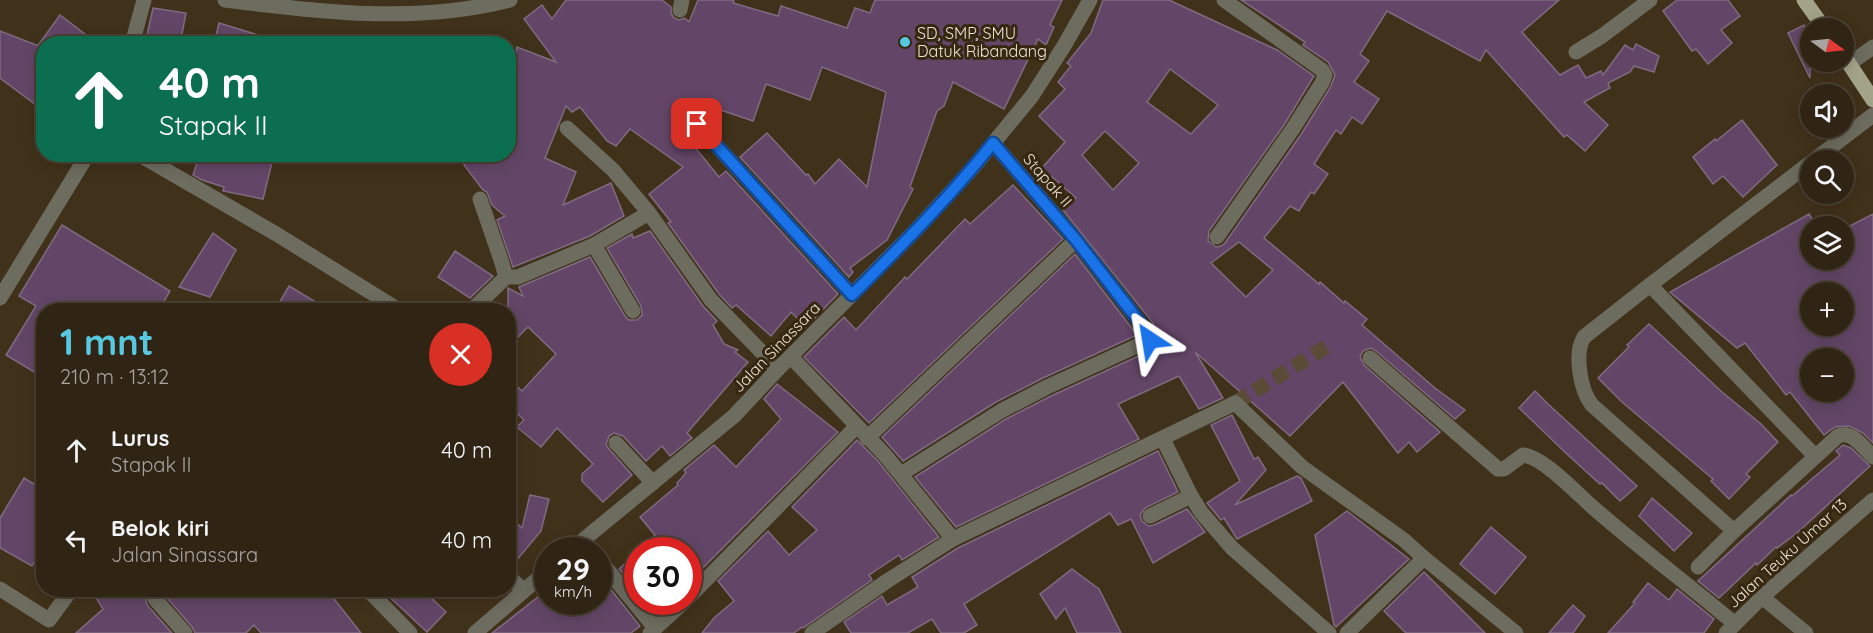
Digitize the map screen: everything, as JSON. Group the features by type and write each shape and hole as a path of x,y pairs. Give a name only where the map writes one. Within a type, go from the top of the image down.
{"main road":[{"path":"1804,0 1817,18"},
{"path":"1854,72 1873,100"}],"street":[{"path":"134,36 144,0"},
{"path":"225,0 283,7 396,14 450,11 510,0"},
{"name":"Jalan Sinassara","path":"596,537 653,483 734,416 948,196 1032,96 1090,0"},
{"path":"1217,237 1292,130 1325,75 1322,70 1224,0"},
{"path":"1576,52 1602,36 1650,0"},
{"path":"1854,56 1873,47"},
{"path":"1827,150 1873,115"},
{"path":"697,124 852,295"},
{"path":"567,129 613,170 649,213 711,300 778,369"},
{"name":"Stapak II","path":"901,474 1002,411 1047,387 1150,340 1145,329 1076,240 993,143"},
{"path":"0,298 83,162"},
{"path":"152,162 278,235 388,303"},
{"path":"1734,531 1592,405 1584,393 1578,356 1584,337 1800,171"},
{"path":"480,199 506,278"},
{"path":"479,303 506,278 518,277 594,245 649,213"},
{"path":"702,585 862,432 1076,240"},
{"path":"594,245 633,311"},
{"path":"1650,285 1815,456"},
{"path":"791,357 901,474 953,539"},
{"path":"1370,358 1498,468 1504,469 1523,455 1535,459 1548,468 1730,629"},
{"path":"812,633 953,539 1235,403 1302,467 1404,540 1516,633"},
{"path":"1698,567 1815,456 1842,434 1851,436 1873,457"},
{"path":"1163,439 1201,512 1232,548 1329,633"},
{"path":"616,443 653,483"},
{"path":"1150,516 1191,495"},
{"name":"Jalan Teuku Umar 13","path":"1730,629 1762,597 1873,500"},
{"path":"1347,633 1424,558"},
{"path":"612,576 653,630 670,615"},
{"path":"516,596 534,581"},
{"path":"516,583 523,590"},
{"path":"0,589 49,620 65,597"},
{"path":"155,597 184,633"},
{"path":"375,597 410,633"},
{"path":"475,633 515,597"},
{"path":"1762,597 1806,633"}],"building":[{"path":"566,0 662,0 671,7 674,18 679,20 685,18 689,22 698,0 734,0 733,3 778,16 781,6 847,28 855,8 870,13 875,0 1062,0 1050,25 1054,27 1046,45 1038,39 1004,109 953,82 944,106 937,111 910,187 913,189 887,240 850,268 853,272 849,277 740,157 767,133 815,184 839,159 867,187 886,92 822,67 810,100 766,84 753,121 706,105 699,115 690,117 689,129 685,135 719,177 726,171 838,294 806,327 791,312 771,336 736,305 732,308 719,294 668,223 671,222 649,194 683,167 630,129 616,146 607,141 580,107 572,112 566,106 545,158 576,172 563,205 611,183 624,216 590,236 513,267 497,220 505,216 492,205 487,192 464,165 468,162 516,162 517,47 556,62 524,19 542,5 552,19"},
{"path":"1103,0 1169,0 1277,50 1314,76 1284,125 1209,231 1208,241 1216,247 1225,243 1300,136 1330,88 1335,75 1328,62 1303,45 1305,42 1241,0 1559,0 1522,32 1560,75 1578,65 1586,78 1601,71 1603,75 1625,45 1633,50 1636,44 1659,56 1654,72 1634,66 1630,72 1608,83 1610,88 1584,102 1608,125 1585,151 1567,135 1564,137 1486,50 1480,61 1387,11 1360,54 1369,61 1354,82 1379,99 1362,124 1352,117 1341,134 1336,130 1314,164 1328,174 1314,194 1311,192 1299,211 1290,206 1264,238 1319,284 1320,282 1367,319 1362,325 1435,388 1465,410 1455,419 1376,351 1371,348 1363,351 1360,357 1364,365 1440,432 1417,452 1409,442 1398,453 1343,382 1290,436 1195,352 1223,398 1199,409 1179,376 1118,404 1139,439 956,527 915,477 1006,419 1154,349 1160,342 1153,323 1063,210 1076,198 1042,168 1065,142 1039,116 1065,89 1058,82 1071,66 1067,63 1091,33","holes":["1170,69 1218,105 1191,134 1147,102","1105,131 1139,163 1113,190 1082,155","1239,242 1273,270 1246,297 1211,263"]},
{"path":"1677,0 1728,0 1740,16 1721,30 1732,43 1708,64 1696,49 1692,51 1663,11"},
{"path":"153,8 186,13 182,36 147,36"},
{"path":"60,15 88,36 45,36"},
{"path":"219,23 261,36 216,36"},
{"path":"1800,27 1800,58 1788,33"},
{"path":"0,31 36,45 36,105 0,78"},
{"path":"1742,120 1777,165 1743,197 1723,176 1713,184 1693,157"},
{"path":"197,162 272,162 263,199 223,191 224,187 193,175"},
{"path":"1013,185 1063,239 869,423 804,357 844,317 856,330 905,277 907,279 965,219 970,224"},
{"path":"1873,214 1873,443 1863,433 1849,426 1835,427 1824,435 1790,392 1786,395 1745,343 1737,348 1670,292 1800,219 1800,270 1854,270 1854,224"},
{"path":"62,225 170,291 163,303 36,303 36,306 19,296"},
{"path":"650,231 703,306 717,321 713,325 724,344 738,350 735,352 748,362 687,433 692,438 670,456 662,446 646,461 623,436 614,433 609,436 606,445 632,475 603,502 582,481 582,474 593,464 557,428 541,447 517,427 524,420 516,412 516,385 522,391 556,354 528,327 516,339 516,303 508,303 508,288 523,296 519,287 590,257 625,316 629,320 637,320 642,315 641,306 607,248 632,234 633,238"},
{"path":"213,233 236,250 210,297 179,287"},
{"path":"455,251 493,276 470,298 438,277"},
{"path":"1075,254 1137,335 996,402 903,461 882,437"},
{"path":"289,286 317,303 279,303"},
{"path":"36,306 36,373 6,355"},
{"path":"1649,324 1722,392 1761,424 1778,442 1746,474 1750,477 1729,499 1711,481 1713,479 1622,402 1598,378"},
{"path":"777,384 838,432 702,569 702,537 653,537 655,535 640,517 678,485 677,483 686,473 684,470 714,445 736,467 781,419 764,399"},
{"path":"1535,391 1637,486 1620,501 1569,456 1519,408"},
{"path":"1232,415 1254,459 1258,457 1266,470 1235,505 1297,476 1301,478 1312,501 1237,539 1224,518 1221,520 1207,503 1240,481 1211,425"},
{"path":"857,440 878,461 939,537 902,560 899,555 869,575 872,580 794,633 702,633 714,618 734,601 718,581 768,531 789,555 817,530 792,507"},
{"path":"1843,445 1851,448 1870,466 1797,533 1776,547 1757,565 1756,563 1719,598 1698,581 1791,495 1840,455 1836,451"},
{"path":"1158,451 1178,492 1145,508 1140,515 1142,521 1149,526 1154,525 1187,509 1205,532 1153,563 1131,519 1118,525 1110,513 964,604 977,625 964,633 941,633 932,619 908,633 851,633 844,622 882,596 887,605 918,587 912,577 958,548"},
{"path":"24,478 36,485 36,559 32,566 0,548 0,518"},
{"path":"530,495 549,499 541,531 516,561 516,522 522,528"},
{"path":"1652,498 1692,533 1674,551 1639,516"},
{"path":"1347,511 1409,559 1336,627 1315,535"},
{"path":"1491,527 1526,557 1495,594 1460,564"},
{"path":"624,565 624,575 619,569"},
{"path":"1072,569 1099,589 1121,633 1077,633 1065,608 1056,619 1040,594"},
{"path":"1424,572 1485,633 1406,633 1384,611"},
{"path":"1648,583 1669,600 1677,589 1714,619 1704,633 1608,633 1635,603 1633,602"},
{"path":"612,591 624,606 624,615 631,615 640,626 631,633 492,633 534,600 534,615 612,615"},
{"path":"95,597 145,597 147,605 172,633 76,633 103,609"},
{"path":"333,597 361,633 261,633 254,625 246,633 195,633 167,598"},
{"path":"390,597 430,597 446,612 427,632"},
{"path":"1573,605 1585,616 1573,633 1549,633"}],"tunnel":[{"path":"1235,403 1331,344"}],"place":[{"name":"SD, SMP, SMU Datuk Ribandang","path":"905,42"}],"route":[{"path":"697,124 764,195 793,231 852,295 930,215 993,143 1076,240 1145,329 1150,340"}]}
